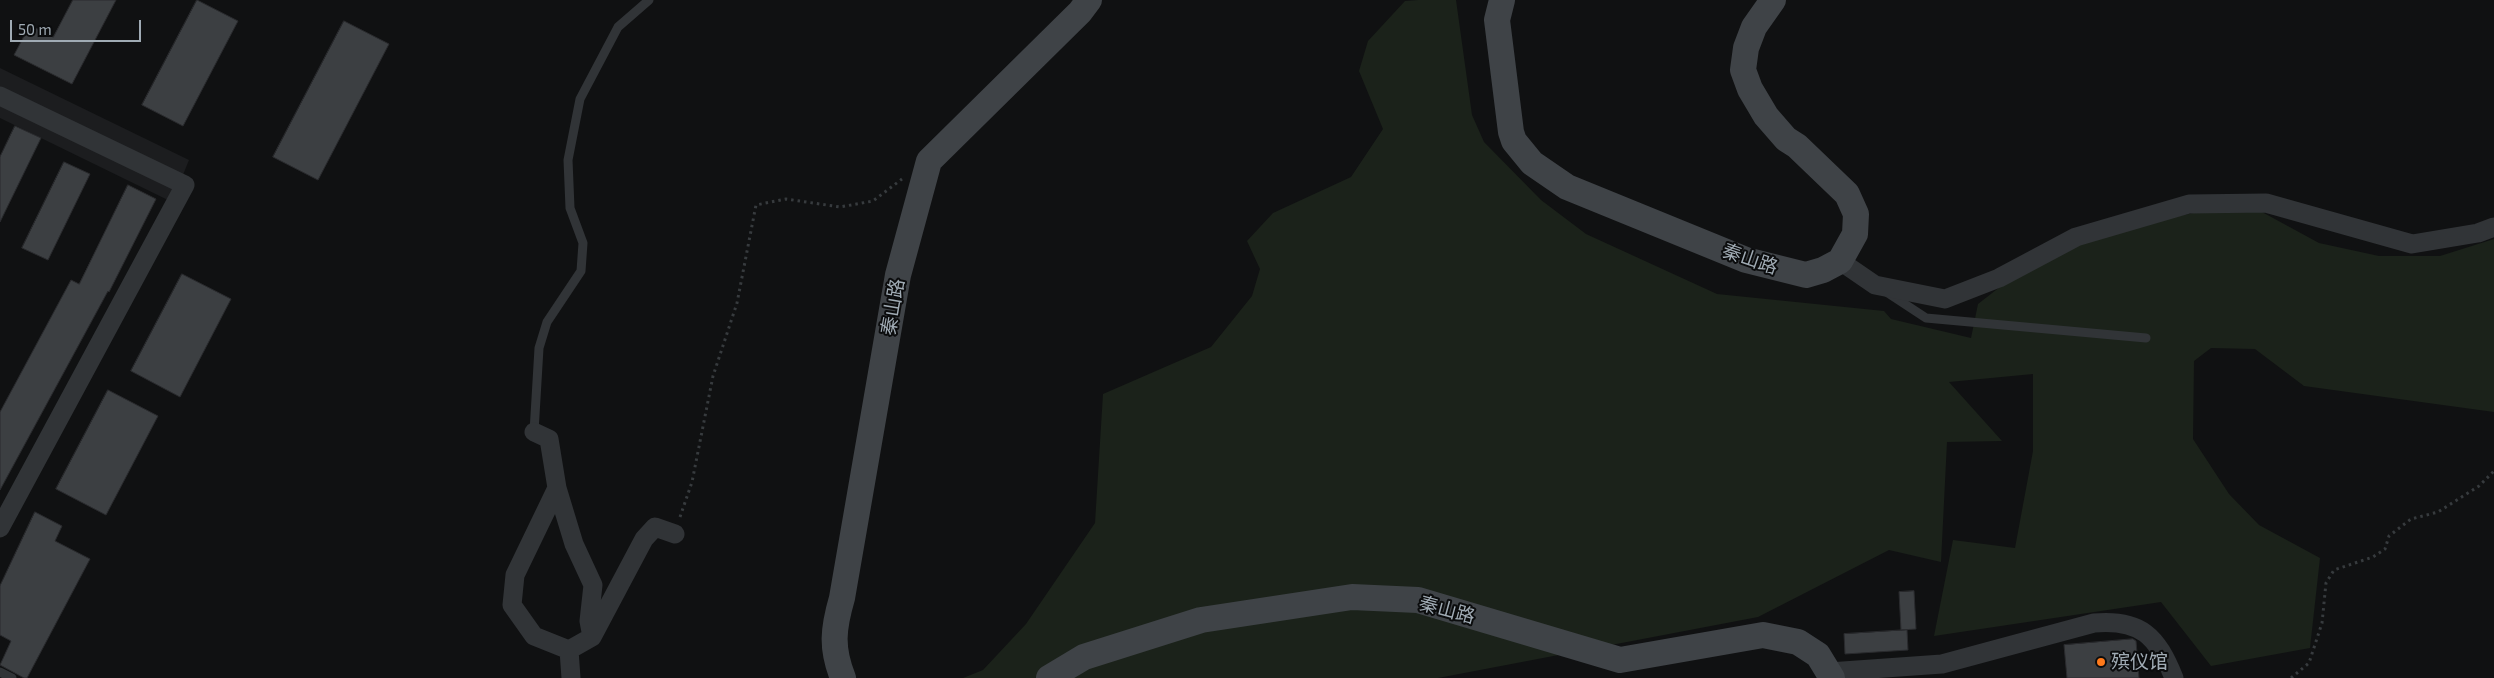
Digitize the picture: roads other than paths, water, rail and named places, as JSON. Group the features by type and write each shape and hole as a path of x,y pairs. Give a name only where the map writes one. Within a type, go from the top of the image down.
{"main road":[{"name":"秦山路","path":"1502,0 1497,20 1511,132 1514,142 1532,163 1567,187 1746,260 1806,274 1823,270 1840,261"},
{"path":"1773,0 1754,27 1746,48 1743,70 1750,89 1766,116 1786,140 1797,146 1852,202 1856,214 1855,234 1840,261"},
{"name":"秦山路","path":"843,678 835,658 834,628 842,598 898,275 929,160 1082,4"},
{"name":"秦山路","path":"1050,678 1084,657 1201,620 1352,597 1418,600 1620,660 1763,636 1798,642 1818,655 1830,675"}],"street":[{"path":"0,96 185,185 0,528"},
{"path":"1840,261 1875,284 1945,299 1999,278 2076,237 2189,204 2266,203 2412,244 2478,233 2494,227"},
{"path":"534,432 549,439 557,488 574,544 593,585 589,621 592,637"},
{"path":"557,488 515,575 512,605 534,636 569,650"},
{"path":"569,650 592,637 644,539 655,527 674,534"},
{"path":"1830,675 1942,664 2094,623 2113,622 2132,626 2149,636 2162,650 2174,678"},
{"path":"569,650 572,678"}],"lane":[{"path":"534,432 539,348 547,322 581,271 583,243 570,208 568,160 580,99 618,27 649,0"},
{"path":"1875,284 1926,318 2146,338"},
{"path":"0,672 12,678"}],"place":[{"name":"殡仪馆","path":"2101,662"}]}
